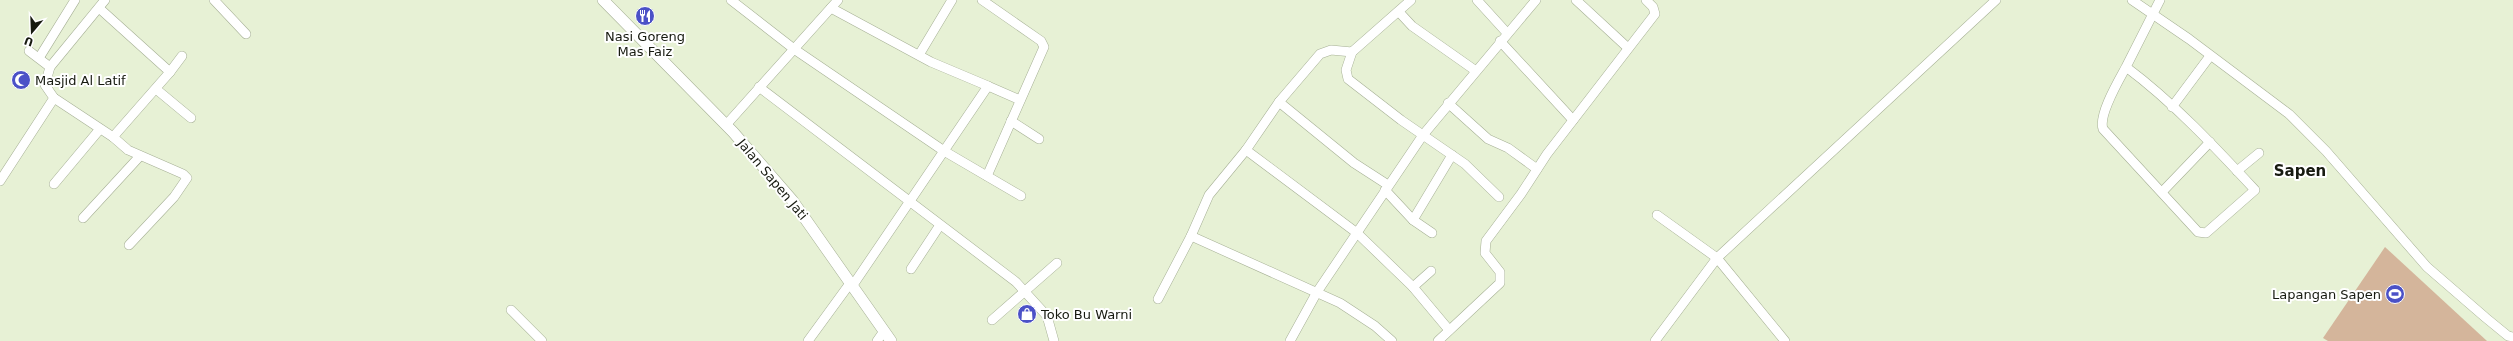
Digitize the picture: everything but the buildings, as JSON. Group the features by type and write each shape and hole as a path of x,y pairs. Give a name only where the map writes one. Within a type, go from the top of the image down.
{"street":[{"path":"39,58 75,0"},
{"path":"214,0 246,34"},
{"name":"Jalan Sapen Jati","path":"603,0 726,124 797,205 891,341"},
{"path":"731,0 794,49 944,151 1021,196"},
{"path":"726,124 838,0"},
{"path":"919,55 952,0"},
{"path":"982,0 1043,44 1042,51 987,176"},
{"path":"1411,0 1352,52 1346,70 1348,79 1452,155 1499,197"},
{"path":"1477,0 1507,33"},
{"path":"1290,341 1317,292 1423,135 1500,41 1536,0"},
{"path":"1576,0 1628,48"},
{"path":"1438,341 1500,284 1500,272 1487,257 1485,245 1537,169 1573,120 1655,14 1653,7 1646,0"},
{"path":"1655,341 1717,258 1996,0"},
{"path":"2132,0 2189,38 2210,56 2289,114 2326,151 2427,267 2509,338"},
{"path":"2126,68 2210,142 2255,190 2203,234 2198,232 2102,126 2108,104 2126,68 2154,15 2160,0"},
{"path":"129,245 170,202 187,180 183,174 140,156 54,98 45,85 50,67 102,4 170,72"},
{"path":"831,8 919,55 1020,100"},
{"path":"1399,12 1412,26 1476,71"},
{"path":"1500,41 1573,120"},
{"path":"1158,299 1191,236 1209,195 1246,150 1279,102 1320,54 1331,50 1352,52"},
{"path":"29,51 50,67"},
{"path":"113,137 156,89 182,56"},
{"path":"2172,107 2210,56"},
{"path":"808,341 852,284 910,202 988,86"},
{"path":"759,87 1025,290 1047,316 1054,341"},
{"path":"156,89 191,118"},
{"path":"0,181 54,98"},
{"path":"1279,102 1386,188 1413,220 1432,233"},
{"path":"1448,104 1488,139 1517,154 1537,169"},
{"path":"1011,121 1039,139"},
{"path":"54,184 100,129"},
{"path":"2162,192 2210,142"},
{"path":"1246,150 1357,233 1413,287 1449,330"},
{"path":"2237,171 2259,153"},
{"path":"1413,220 1452,155"},
{"path":"83,218 140,156"},
{"path":"1657,215 1717,258 1785,341"},
{"path":"911,269 940,225"},
{"path":"1191,236 1317,292 1359,315 1392,341"},
{"path":"992,320 1057,263"},
{"path":"1413,287 1431,270"},
{"path":"512,310 542,341"},
{"path":"877,341 884,331"}],"shaded area":[{"name":"Lapangan Sapen","path":"2385,247 2487,341 2328,341 2323,338"}],"place":[{"name":"Nasi Goreng Mas Faiz","path":"645,16"},
{"name":"Masjid Al Latif","path":"21,80"},
{"name":"Lapangan Sapen","path":"2395,294"},
{"name":"Toko Bu Warni","path":"1027,314"}],"district":[{"name":"Sapen","path":"2300,171"}]}
